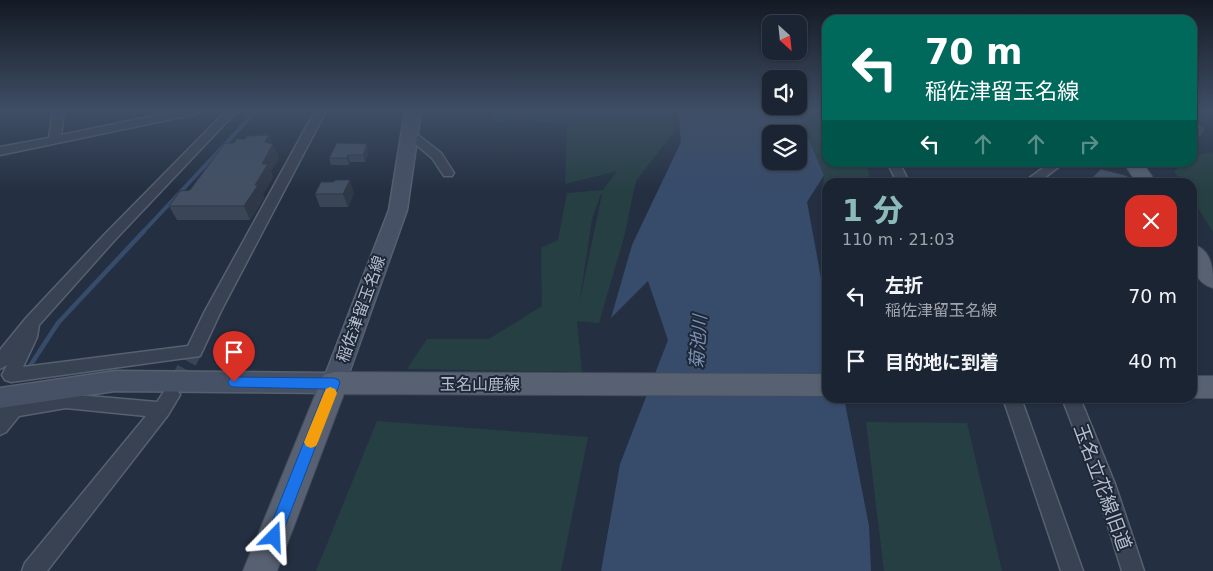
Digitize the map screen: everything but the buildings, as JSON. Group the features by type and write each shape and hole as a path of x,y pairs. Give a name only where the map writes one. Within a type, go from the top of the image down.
{"main road":[{"name":"稲佐津留玉名線","path":"5,406 115,381 334,383 398,210 409,138"},
{"path":"1136,167 1143,178"},
{"path":"1197,258 1213,280"},
{"name":"玉名山鹿線","path":"334,383 822,385"},
{"path":"260,571 334,383"},
{"path":"1197,387 1213,387"}],"street":[{"path":"0,152 66,138"},
{"path":"0,362 32,322 177,167 208,138"},
{"path":"32,322 29,337 11,375 194,352 222,294 307,138"},
{"path":"414,138 437,156 448,173"},
{"path":"1037,178 1052,167"},
{"path":"0,427 5,406 66,401 166,402 33,571"},
{"path":"1014,403 1072,571"},
{"name":"玉名立花線旧道","path":"1073,403 1105,484 1133,571"}],"green space":[{"path":"567,138 670,138 636,181 624,237 599,323 577,321 582,372 407,369 427,339 489,339 542,306 541,248 558,240 567,193 603,190 617,171 565,184","holes":["602,194 579,305 592,219"]},
{"path":"809,138 822,138 822,167 866,167 871,178 824,178"},
{"path":"1213,152 1213,232 1197,206 1197,178 1178,178 1174,171 1179,167 1197,167 1197,155"},
{"path":"377,421 588,437 561,571 316,571"},
{"path":"866,422 967,423 1002,571 884,571"}],"water":[{"name":"菊池川","path":"681,138 762,138 762,170 807,170 808,138 824,175 807,202 822,283 822,403 845,403 869,526 871,571 601,571 620,464 668,340 648,281 611,318 632,245 681,142"}],"waterway":[{"path":"143,232 231,138"},
{"path":"28,369 58,323 144,231"}],"tunnel":[{"path":"177,383 194,352"},
{"path":"173,390 178,381"}],"slow traffic":[{"path":"311,442 330,393"}],"route":[{"path":"234,382 334,383 274,537"}]}
